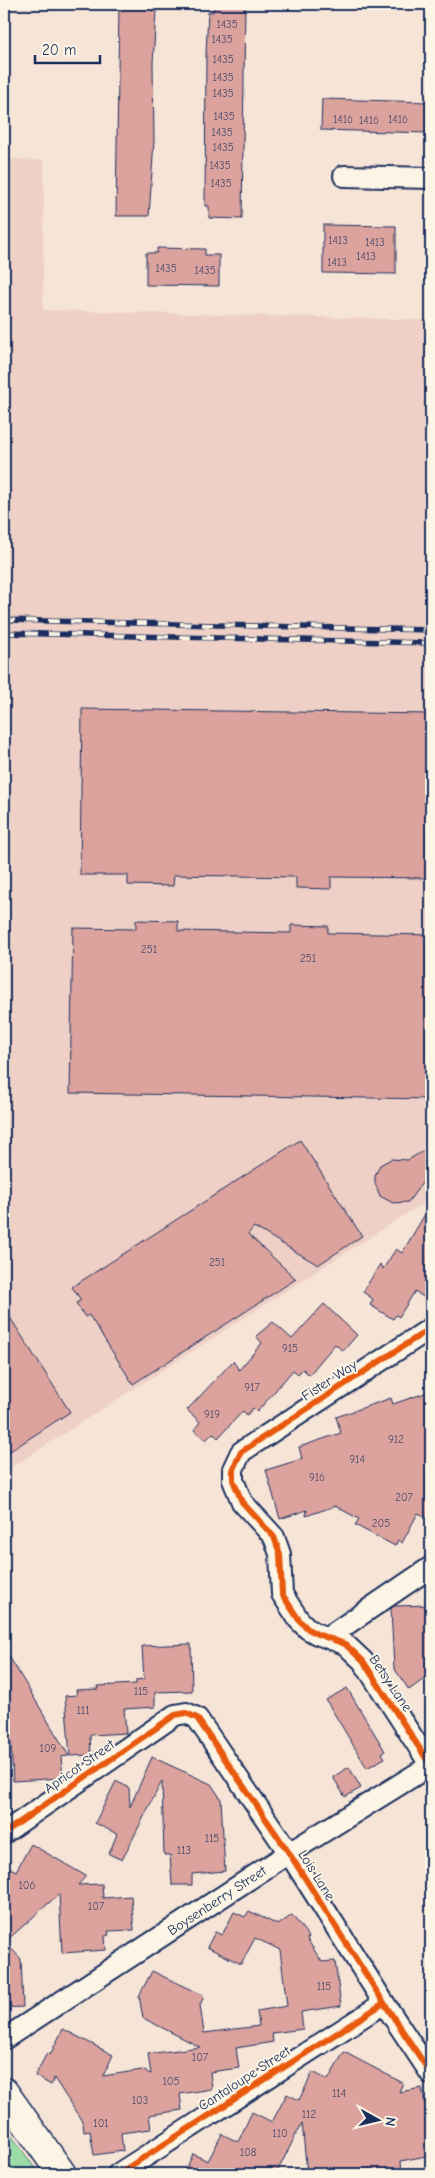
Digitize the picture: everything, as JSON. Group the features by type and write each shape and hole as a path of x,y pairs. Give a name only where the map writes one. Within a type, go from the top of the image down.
{"street":[{"path":"344,176 431,178"},
{"name":"Fister Way","path":"241,1452 431,1328"},
{"name":"Betsy Lane","path":"241,1452 233,1469 233,1480 242,1502 274,1536 280,1554 282,1594 304,1624 317,1634 345,1644 363,1661 431,1765"},
{"path":"328,1637 431,1567"},
{"name":"Lois Lane","path":"168,1720 175,1715 186,1714 197,1718 289,1853 384,2004 431,2074"},
{"name":"Apricot Street","path":"4,1833 168,1720"},
{"name":"Boysenberry Street","path":"4,2039 289,1853 431,1765"},
{"name":"Cantaloupe Street","path":"118,2174 384,2004"},
{"path":"4,2092 62,2174"}],"shaded area":[{"path":"4,159 44,160 43,310 431,320 431,1198 4,1472"}],"green space":[{"path":"4,2125 39,2174 4,2174"}],"building":[{"path":"119,4 152,4 152,11 156,11 153,63 154,141 149,216 116,216"},
{"path":"214,4 245,4 242,219 209,218 209,206 205,206 206,54 208,12 213,12"},
{"path":"322,99 430,102 429,133 321,130"},
{"path":"323,225 396,226 396,274 323,273"},
{"path":"157,248 205,249 205,255 219,255 219,286 146,285 146,253 157,253"},
{"path":"82,709 431,714 431,878 331,877 331,889 296,888 296,877 174,875 173,886 128,885 128,875 80,875"},
{"path":"136,920 178,921 178,931 291,933 291,925 328,926 328,933 431,935 431,1099 70,1093 73,928 136,929"},
{"path":"300,1140 362,1236 318,1265 254,1227 248,1234 296,1279 133,1384 89,1315 85,1317 76,1303 81,1300 72,1287"},
{"path":"431,1146 431,1177 422,1183 408,1202 393,1203 380,1196 375,1183 375,1176 380,1165 391,1159 408,1160"},
{"path":"431,1204 431,1285 423,1297 415,1291 399,1317 396,1315 393,1319 370,1305 373,1299 363,1292 380,1264 383,1269 396,1249 402,1253"},
{"path":"324,1304 357,1335 343,1351 335,1344 309,1375 303,1369 298,1374 293,1370 257,1412 253,1408 247,1415 243,1411 218,1438 213,1433 206,1440 194,1430 200,1422 187,1410 233,1361 239,1370 262,1343 256,1336 273,1322 292,1339"},
{"path":"4,1308 70,1412 4,1455"},
{"path":"431,1391 431,1519 418,1513 402,1543 398,1540 395,1546 355,1525 359,1519 335,1506 306,1516 307,1510 280,1519 266,1470 302,1459 299,1447 341,1433 336,1417 391,1398 393,1404"},
{"path":"431,1605 431,1674 409,1690 394,1668 391,1609 394,1606"},
{"path":"191,1644 192,1691 155,1692 155,1707 124,1709 126,1733 90,1735 91,1755 70,1756 65,1696 77,1695 76,1690 98,1689 97,1686 136,1684 136,1680 144,1679 142,1646"},
{"path":"4,1648 69,1756 61,1757 63,1778 13,1781 11,1742 4,1745"},
{"path":"347,1688 385,1751 382,1753 385,1758 367,1768 326,1700"},
{"path":"152,1757 211,1784 221,1799 225,1871 192,1874 192,1885 172,1885 170,1855 164,1855 162,1781 122,1860 109,1854 117,1834 95,1823 116,1781 129,1788 130,1807"},
{"path":"349,1767 361,1788 345,1797 333,1777"},
{"path":"31,1844 86,1876 78,1885 102,1884 103,1898 131,1896 134,1930 108,1931 109,1935 105,1936 106,1950 62,1953 59,1894 5,1942 21,1959 23,2007 4,2008 4,1865 16,1871"},
{"path":"249,1911 278,1925 292,1915 309,1937 307,1939 322,1962 335,1961 341,2006 301,2012 303,2029 272,2033 273,2042 236,2048 239,2068 210,2072 212,2089 180,2094 182,2110 149,2115 151,2129 121,2133 123,2151 94,2155 90,2131 84,2132 83,2123 54,2078 51,2085 35,2076 47,2053 50,2055 63,2029 113,2055 103,2076 142,2070 151,2074 148,2054 200,2047 143,2018 139,1996 152,1971 204,1996 200,2005 204,2033 259,2026 257,2011 287,2006 280,1950 255,1938 241,1964 207,1947 215,1932 222,1935 234,1912 245,1917"},
{"path":"344,2052 403,2083 399,2092 422,2088 431,2135 431,2155 401,2161 402,2174 307,2174 302,2123 276,2174 184,2174 193,2154 208,2161 222,2134 238,2142 252,2112 272,2122 287,2094 299,2100 313,2072 328,2080"}],"railway":[{"path":"4,620 431,630"},
{"path":"4,633 431,643"}],"cycle path":[{"path":"431,1328 241,1452 233,1469 233,1480 242,1502 274,1537 280,1554 282,1594 299,1620 308,1629 317,1634 345,1644 363,1661 431,1766"},
{"path":"4,1833 175,1715 186,1713 197,1718 289,1853 431,2074"},
{"path":"118,2174 384,2003"}]}
